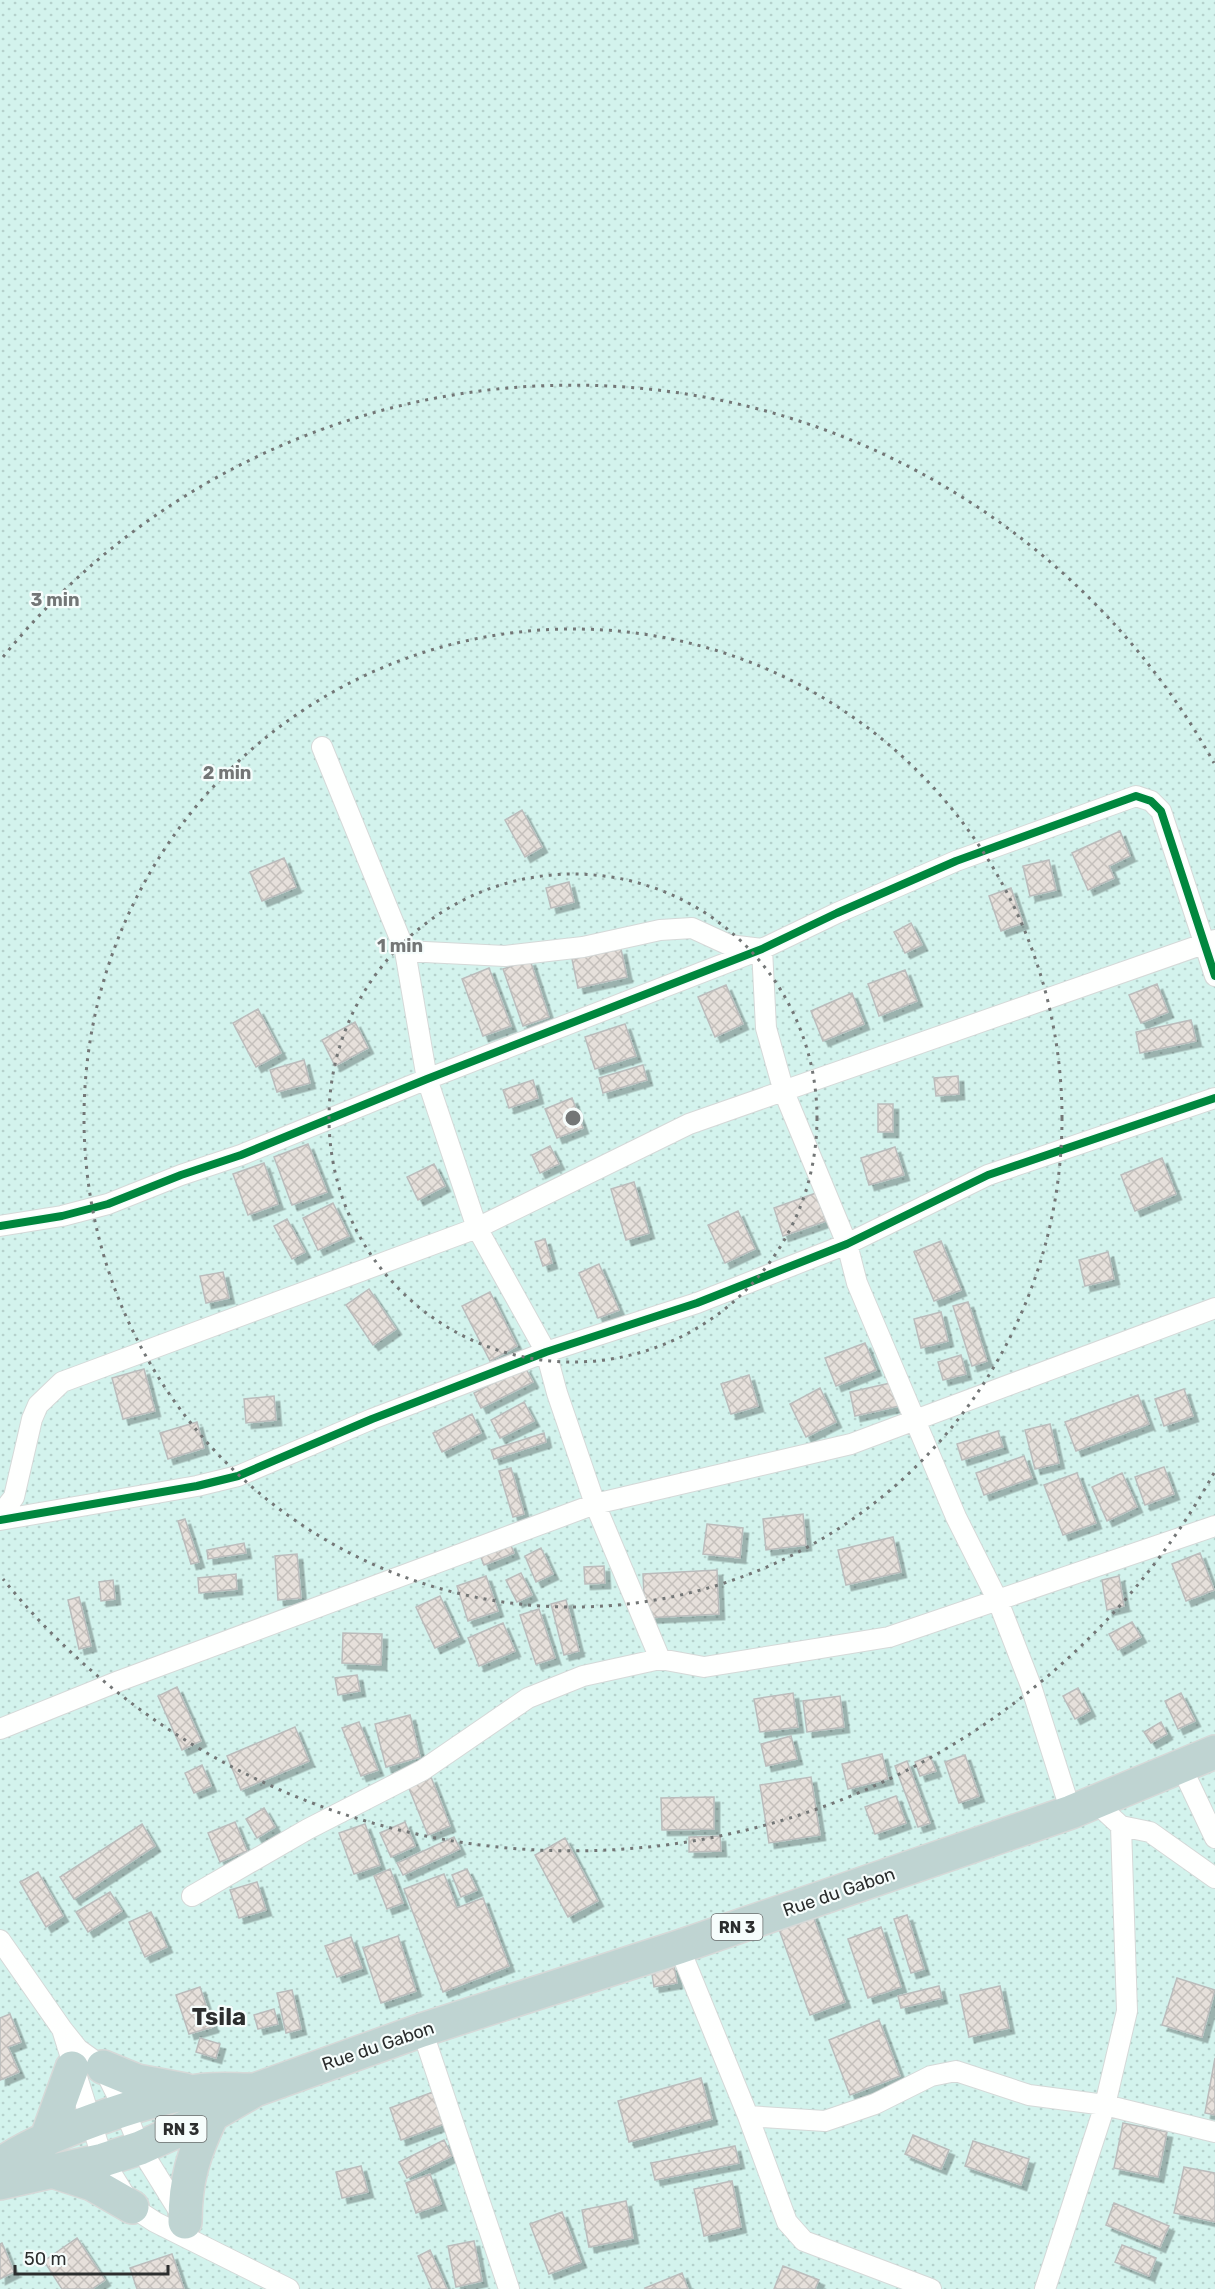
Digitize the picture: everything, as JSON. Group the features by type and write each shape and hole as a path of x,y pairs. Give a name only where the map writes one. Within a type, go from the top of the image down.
{"highway":[{"name":"Rue du Gabon","path":"91,2123 125,2111 205,2103 255,2090 422,2030 679,1947 1083,1807 1215,1752"},
{"path":"46,2140 87,2068 165,2088 205,2103 185,2190 191,2232"},
{"name":"Rue du Gabon","path":"103,2160 140,2148 205,2103"},
{"name":"RN 3","path":"0,2166 46,2140 91,2123"},
{"name":"RN 3","path":"0,2183 103,2160"},
{"path":"55,2172 92,2184 132,2207"}],"street":[{"path":"322,747 405,951 427,1078 477,1228 546,1352 557,1393 595,1504 660,1659"},
{"path":"0,1226 62,1216 108,1204 181,1175 241,1155 427,1078 762,949 837,913 956,861 1136,796 1151,801 1161,811 1210,942 1215,976"},
{"path":"405,951 505,956 583,947 660,930 692,928 729,945 762,949"},
{"path":"0,1518 14,1497 32,1419 38,1405 62,1382 477,1228 689,1124 1210,942"},
{"path":"762,949 766,1028 784,1092 847,1245 857,1283 956,1517 998,1601 1031,1686 1083,1807 1121,1826 1150,1832 1215,1878"},
{"path":"0,1518 197,1486 238,1476 372,1419 546,1352 697,1303 847,1245 988,1175 1215,1098"},
{"path":"0,1729 119,1681 595,1504 851,1444 1215,1308"},
{"path":"192,1896 308,1829 423,1770 528,1698 583,1676 660,1659 704,1666 889,1637 1215,1526"},
{"path":"1181,1766 1215,1838"},
{"path":"1045,2289 1105,2105 1127,2011 1121,1826"},
{"path":"0,1940 87,2068 125,2111 140,2148 191,2232"},
{"path":"679,1947 748,2116 787,2222 804,2241 931,2289"},
{"path":"62,2030 78,2049 87,2068 91,2123 103,2160 132,2207 155,2222 191,2232 289,2289"},
{"path":"422,2030 509,2289"},
{"path":"748,2116 825,2121 875,2104 931,2076 956,2071 1029,2095 1105,2105 1215,2132"}],"green space":[{"path":"0,0 1215,0 1215,2289 0,2289"}],"building":[{"path":"522,810 542,847 525,857 505,820"},
{"path":"1120,831 1130,856 1109,866 1114,878 1088,890 1072,853"},
{"path":"284,858 296,887 262,901 250,872"},
{"path":"1049,860 1056,890 1030,896 1023,866"},
{"path":"569,882 574,902 551,908 546,888"},
{"path":"1011,888 1023,923 1001,931 989,896"},
{"path":"911,923 922,945 905,953 894,932"},
{"path":"621,949 627,977 578,988 572,959"},
{"path":"530,960 549,1017 523,1026 503,969"},
{"path":"489,968 511,1026 483,1036 462,979"},
{"path":"905,970 917,1001 879,1016 868,984"},
{"path":"1157,984 1168,1012 1141,1023 1129,995"},
{"path":"726,985 743,1024 715,1037 698,997"},
{"path":"852,993 864,1024 823,1041 811,1011"},
{"path":"258,1009 281,1053 256,1067 233,1023"},
{"path":"1191,1020 1196,1041 1140,1053 1136,1032"},
{"path":"355,1022 368,1048 335,1066 322,1040"},
{"path":"625,1024 636,1056 595,1069 585,1037"},
{"path":"304,1060 310,1083 277,1092 270,1070"},
{"path":"643,1065 647,1080 603,1093 599,1078"},
{"path":"958,1076 959,1094 936,1096 934,1078"},
{"path":"533,1080 538,1098 509,1108 503,1090"},
{"path":"572,1098 583,1128 557,1138 545,1109"},
{"path":"878,1104 893,1104 893,1132 878,1132"},
{"path":"308,1144 327,1192 292,1205 274,1157"},
{"path":"550,1146 559,1164 540,1173 532,1155"},
{"path":"895,1147 904,1175 869,1185 861,1158"},
{"path":"1162,1158 1176,1194 1135,1211 1121,1175"},
{"path":"264,1163 278,1204 248,1215 233,1174"},
{"path":"434,1164 445,1186 418,1200 407,1177"},
{"path":"634,1182 649,1233 626,1240 611,1189"},
{"path":"816,1193 826,1221 783,1236 774,1208"},
{"path":"333,1203 349,1236 318,1250 303,1218"},
{"path":"738,1211 755,1249 725,1263 708,1225"},
{"path":"287,1219 305,1252 292,1259 274,1226"},
{"path":"545,1239 552,1263 543,1266 535,1242"},
{"path":"941,1241 961,1290 934,1301 914,1252"},
{"path":"1108,1252 1114,1279 1085,1286 1079,1260"},
{"path":"599,1264 619,1310 598,1318 579,1273"},
{"path":"223,1272 229,1298 206,1303 200,1276"},
{"path":"369,1289 396,1329 373,1345 346,1305"},
{"path":"490,1292 517,1346 490,1361 462,1306"},
{"path":"968,1302 987,1361 972,1366 953,1306"},
{"path":"941,1312 948,1341 921,1348 914,1319"},
{"path":"865,1343 876,1370 836,1386 825,1358"},
{"path":"961,1355 966,1374 943,1380 938,1362"},
{"path":"525,1367 533,1382 481,1408 474,1393"},
{"path":"144,1369 155,1411 123,1419 112,1378"},
{"path":"749,1375 758,1406 731,1414 721,1384"},
{"path":"895,1382 899,1406 855,1416 850,1392"},
{"path":"820,1388 836,1422 806,1437 790,1404"},
{"path":"1184,1389 1193,1416 1164,1426 1155,1399"},
{"path":"1138,1395 1149,1424 1076,1451 1065,1422"},
{"path":"274,1396 276,1420 246,1423 244,1399"},
{"path":"524,1402 534,1421 500,1438 491,1420"},
{"path":"472,1414 481,1433 442,1452 433,1433"},
{"path":"197,1422 204,1448 168,1459 160,1433"},
{"path":"1050,1424 1059,1463 1035,1469 1025,1430"},
{"path":"998,1431 1003,1447 962,1460 957,1444"},
{"path":"544,1433 546,1442 494,1459 491,1450"},
{"path":"1024,1456 1032,1478 984,1495 976,1473"},
{"path":"1164,1467 1174,1494 1145,1505 1135,1477"},
{"path":"511,1468 524,1514 513,1517 499,1471"},
{"path":"1077,1473 1096,1523 1063,1535 1044,1485"},
{"path":"1122,1473 1137,1507 1107,1521 1092,1487"},
{"path":"803,1514 806,1545 766,1550 763,1519"},
{"path":"185,1519 199,1562 191,1564 178,1521"},
{"path":"707,1524 743,1528 740,1558 703,1554"},
{"path":"893,1537 901,1572 846,1585 838,1550"},
{"path":"244,1543 246,1553 208,1559 207,1550"},
{"path":"510,1543 514,1553 484,1565 480,1555"},
{"path":"541,1548 553,1574 536,1582 525,1556"},
{"path":"1200,1553 1214,1590 1186,1601 1172,1564"},
{"path":"297,1554 301,1598 278,1600 275,1556"},
{"path":"604,1566 605,1583 585,1584 584,1567"},
{"path":"717,1570 719,1614 645,1618 643,1574"},
{"path":"521,1573 532,1595 517,1602 506,1580"},
{"path":"236,1574 237,1589 199,1593 198,1578"},
{"path":"486,1576 498,1611 468,1621 457,1586"},
{"path":"1119,1576 1124,1606 1107,1610 1102,1580"},
{"path":"113,1580 115,1599 101,1601 99,1582"},
{"path":"440,1596 459,1637 435,1648 416,1607"},
{"path":"79,1597 91,1646 79,1649 68,1600"},
{"path":"566,1600 579,1651 564,1655 551,1604"},
{"path":"539,1609 555,1658 536,1664 520,1615"},
{"path":"1132,1622 1141,1637 1118,1650 1109,1634"},
{"path":"503,1623 515,1651 479,1666 468,1638"},
{"path":"343,1633 382,1634 381,1665 342,1663"},
{"path":"357,1675 360,1691 338,1695 335,1678"},
{"path":"177,1687 201,1741 182,1750 158,1696"},
{"path":"1078,1688 1090,1711 1075,1719 1063,1696"},
{"path":"793,1693 798,1727 760,1732 754,1699"},
{"path":"1181,1693 1195,1721 1178,1729 1165,1701"},
{"path":"840,1696 844,1727 807,1732 803,1701"},
{"path":"410,1715 420,1757 386,1767 375,1724"},
{"path":"359,1722 378,1770 361,1776 342,1728"},
{"path":"1161,1722 1167,1734 1151,1743 1144,1732"},
{"path":"295,1727 309,1761 241,1790 227,1756"},
{"path":"791,1736 797,1759 766,1766 761,1744"},
{"path":"882,1754 888,1779 848,1789 842,1764"},
{"path":"965,1755 979,1796 959,1803 945,1762"},
{"path":"930,1756 936,1771 920,1776 915,1762"},
{"path":"907,1761 930,1823 918,1827 895,1766"},
{"path":"202,1765 211,1786 194,1793 185,1773"},
{"path":"431,1777 450,1826 428,1835 408,1786"},
{"path":"811,1777 820,1835 769,1843 760,1785"},
{"path":"896,1796 906,1823 875,1834 865,1807"},
{"path":"714,1797 714,1829 662,1830 661,1798"},
{"path":"264,1808 275,1827 257,1838 246,1819"},
{"path":"235,1822 247,1851 220,1862 208,1833"},
{"path":"405,1822 415,1846 391,1857 380,1833"},
{"path":"142,1824 155,1846 74,1899 60,1877"},
{"path":"365,1824 380,1865 354,1874 339,1833"},
{"path":"720,1836 721,1851 689,1852 689,1837"},
{"path":"454,1837 460,1849 403,1875 397,1863"},
{"path":"565,1838 598,1901 568,1917 535,1855"},
{"path":"390,1869 403,1903 387,1909 374,1876"},
{"path":"467,1869 477,1890 461,1897 452,1875"},
{"path":"38,1872 63,1916 46,1927 20,1882"},
{"path":"444,1874 457,1908 483,1898 509,1966 443,1992 404,1889"},
{"path":"257,1882 266,1910 239,1918 230,1890"},
{"path":"110,1892 122,1911 88,1932 76,1912"},
{"path":"810,1908 845,2002 810,2015 776,1921"},
{"path":"151,1912 167,1947 145,1957 129,1922"},
{"path":"907,1915 924,1969 911,1973 894,1919"},
{"path":"881,1927 901,1987 868,1998 848,1939"},
{"path":"398,1936 416,1991 381,2003 363,1948"},
{"path":"351,1937 362,1968 337,1977 325,1946"},
{"path":"674,1965 677,1983 654,1987 651,1968"},
{"path":"1177,1978 1215,1990 1202,2037 1162,2025"},
{"path":"939,1986 942,1998 901,2008 898,1996"},
{"path":"1000,1986 1009,2028 969,2037 960,1995"},
{"path":"200,1987 213,2027 189,2034 176,1995"},
{"path":"292,1990 301,2029 286,2033 277,1993"},
{"path":"274,2009 278,2024 258,2029 254,2015"},
{"path":"10,2014 21,2042 8,2047 19,2072 0,2080 0,2018"},
{"path":"879,2020 900,2076 850,2095 829,2040"},
{"path":"200,2038 220,2044 216,2058 196,2052"},
{"path":"1215,2058 1215,2115 1205,2113"},
{"path":"701,2078 712,2119 629,2142 618,2101"},
{"path":"433,2092 444,2124 401,2140 390,2108"},
{"path":"1123,2123 1167,2132 1158,2177 1114,2168"},
{"path":"913,2135 949,2150 941,2169 905,2154"},
{"path":"444,2140 452,2156 407,2178 399,2162"},
{"path":"973,2141 1029,2159 1021,2185 965,2166"},
{"path":"735,2146 739,2163 655,2180 651,2163"},
{"path":"361,2166 368,2192 342,2198 336,2172"},
{"path":"1184,2167 1215,2173 1215,2222 1174,2213"},
{"path":"430,2174 441,2204 416,2213 406,2183"},
{"path":"732,2181 741,2227 704,2236 694,2189"},
{"path":"626,2201 633,2238 589,2247 582,2210"},
{"path":"1114,2203 1169,2226 1160,2247 1106,2225"},
{"path":"562,2212 581,2262 549,2274 530,2224"},
{"path":"77,2238 105,2280 92,2289 62,2289 44,2261"},
{"path":"474,2241 482,2281 456,2287 448,2246"},
{"path":"2,2243 14,2272 0,2279 0,2244"},
{"path":"1122,2245 1156,2258 1149,2276 1115,2262"},
{"path":"430,2250 447,2289 432,2289 418,2256"},
{"path":"172,2254 184,2289 137,2289 130,2268"},
{"path":"783,2266 819,2280 815,2289 774,2289"},
{"path":"682,2273 688,2289 645,2288"}],"cycle path":[{"path":"0,1226 62,1216 108,1204 181,1175 241,1155 427,1079 762,949 837,913 956,861 1136,796 1151,801 1161,811 1215,976"},
{"path":"0,1520 197,1486 238,1476 372,1419 546,1352 697,1303 847,1244 988,1175 1215,1098"}],"district":[{"name":"Tsila","path":"219,2017"}]}
